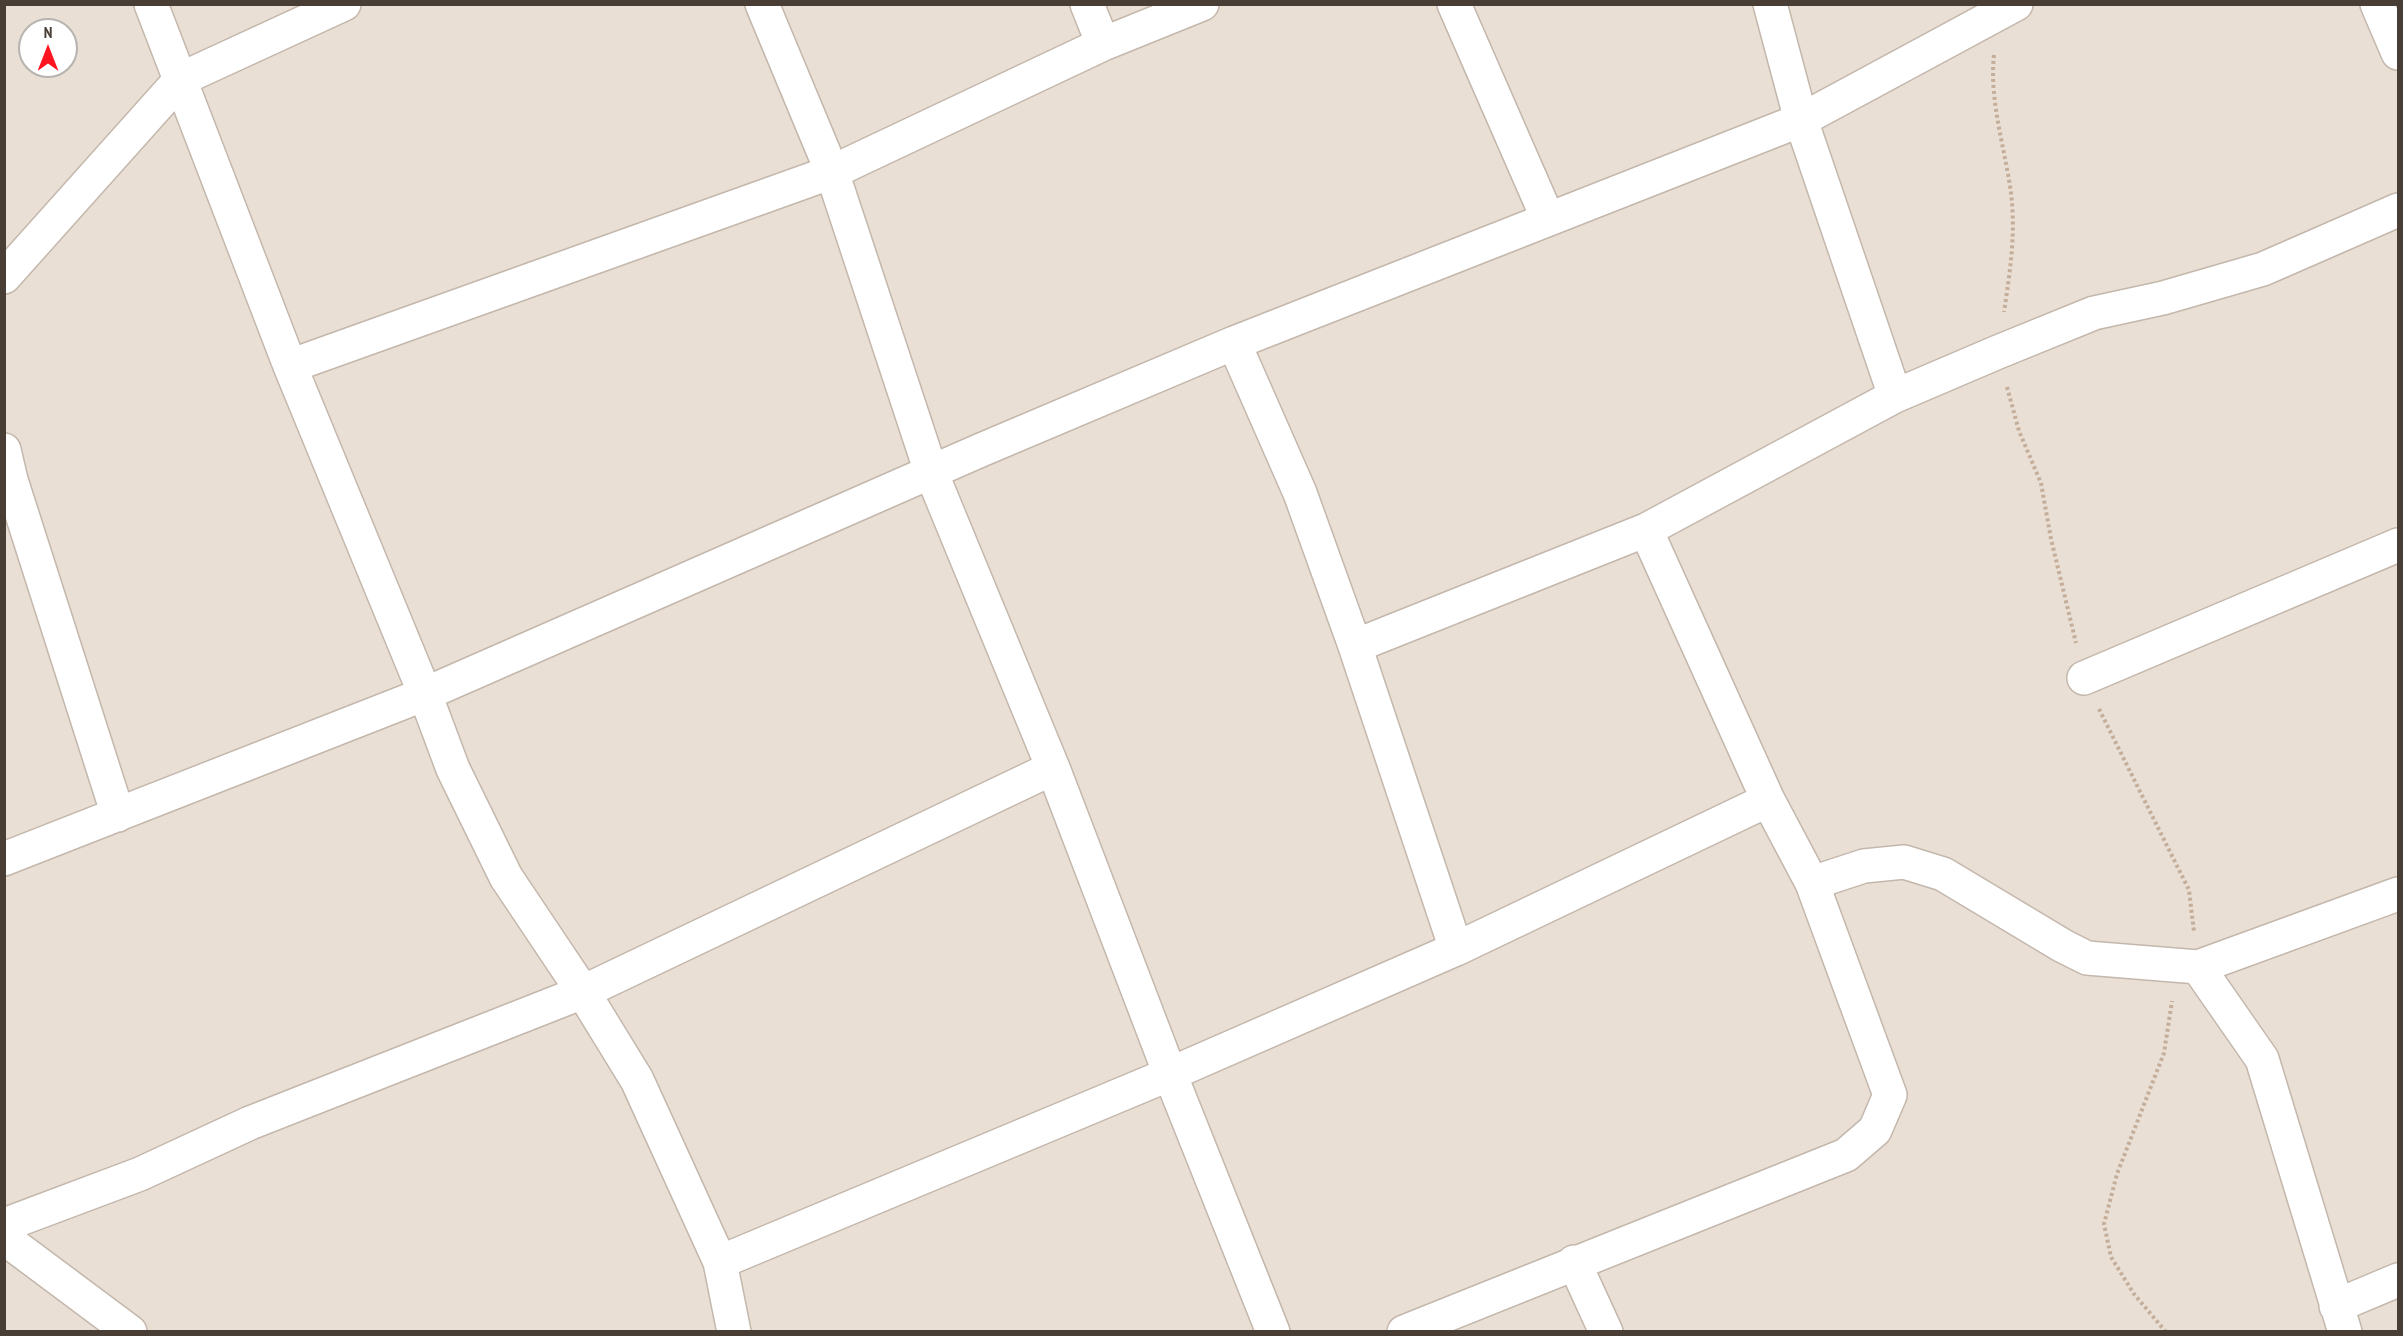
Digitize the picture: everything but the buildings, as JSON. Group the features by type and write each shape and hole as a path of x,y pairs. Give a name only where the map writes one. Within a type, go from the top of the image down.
{"street":[{"path":"151,4 182,79 290,366 425,694 453,769 506,878 583,992 637,1080 720,1262 734,1332"},
{"path":"4,277 182,79 344,4"},
{"path":"762,4 832,172 931,472 1053,768 1170,1074 1273,1332"},
{"path":"1087,4 1103,44"},
{"path":"290,366 832,172 1103,44 1202,4"},
{"path":"1455,4 1548,219"},
{"path":"1770,4 1801,120 1895,396"},
{"path":"2377,4 2398,53"},
{"path":"4,859 425,694 931,472 1234,343 1801,120 2008,9"},
{"path":"1355,646 1646,530 1895,396 1998,352 2094,313 2163,298 2263,269 2398,210"},
{"path":"1234,343 1300,493 1355,646 1456,950"},
{"path":"7,471 118,815"},
{"path":"1404,1332 1846,1155 1875,1130 1890,1095 1812,883 1768,800 1646,530"},
{"path":"2084,678 2398,545"},
{"path":"4,1225 140,1173 250,1123 583,992 1053,768"},
{"path":"720,1262 1170,1074 1456,950 1768,800"},
{"path":"1812,883 1863,866 1904,862 1943,874 2087,958 2188,966 2398,894"},
{"path":"2188,966 2262,1059 2341,1319 2398,1280"},
{"path":"4,1238 130,1332"},
{"path":"1574,1262 1606,1332"}],"path":[{"path":"2008,9 1994,60 1994,87 2014,220 2013,248 1998,352 2019,430 2041,483 2051,539 2084,678 2188,890 2188,966 2163,1053 2117,1173 2104,1224 2111,1257 2134,1294 2166,1332"}],"shaded area":[{"path":"5,5 2398,5 2398,1331 5,1331"}]}
